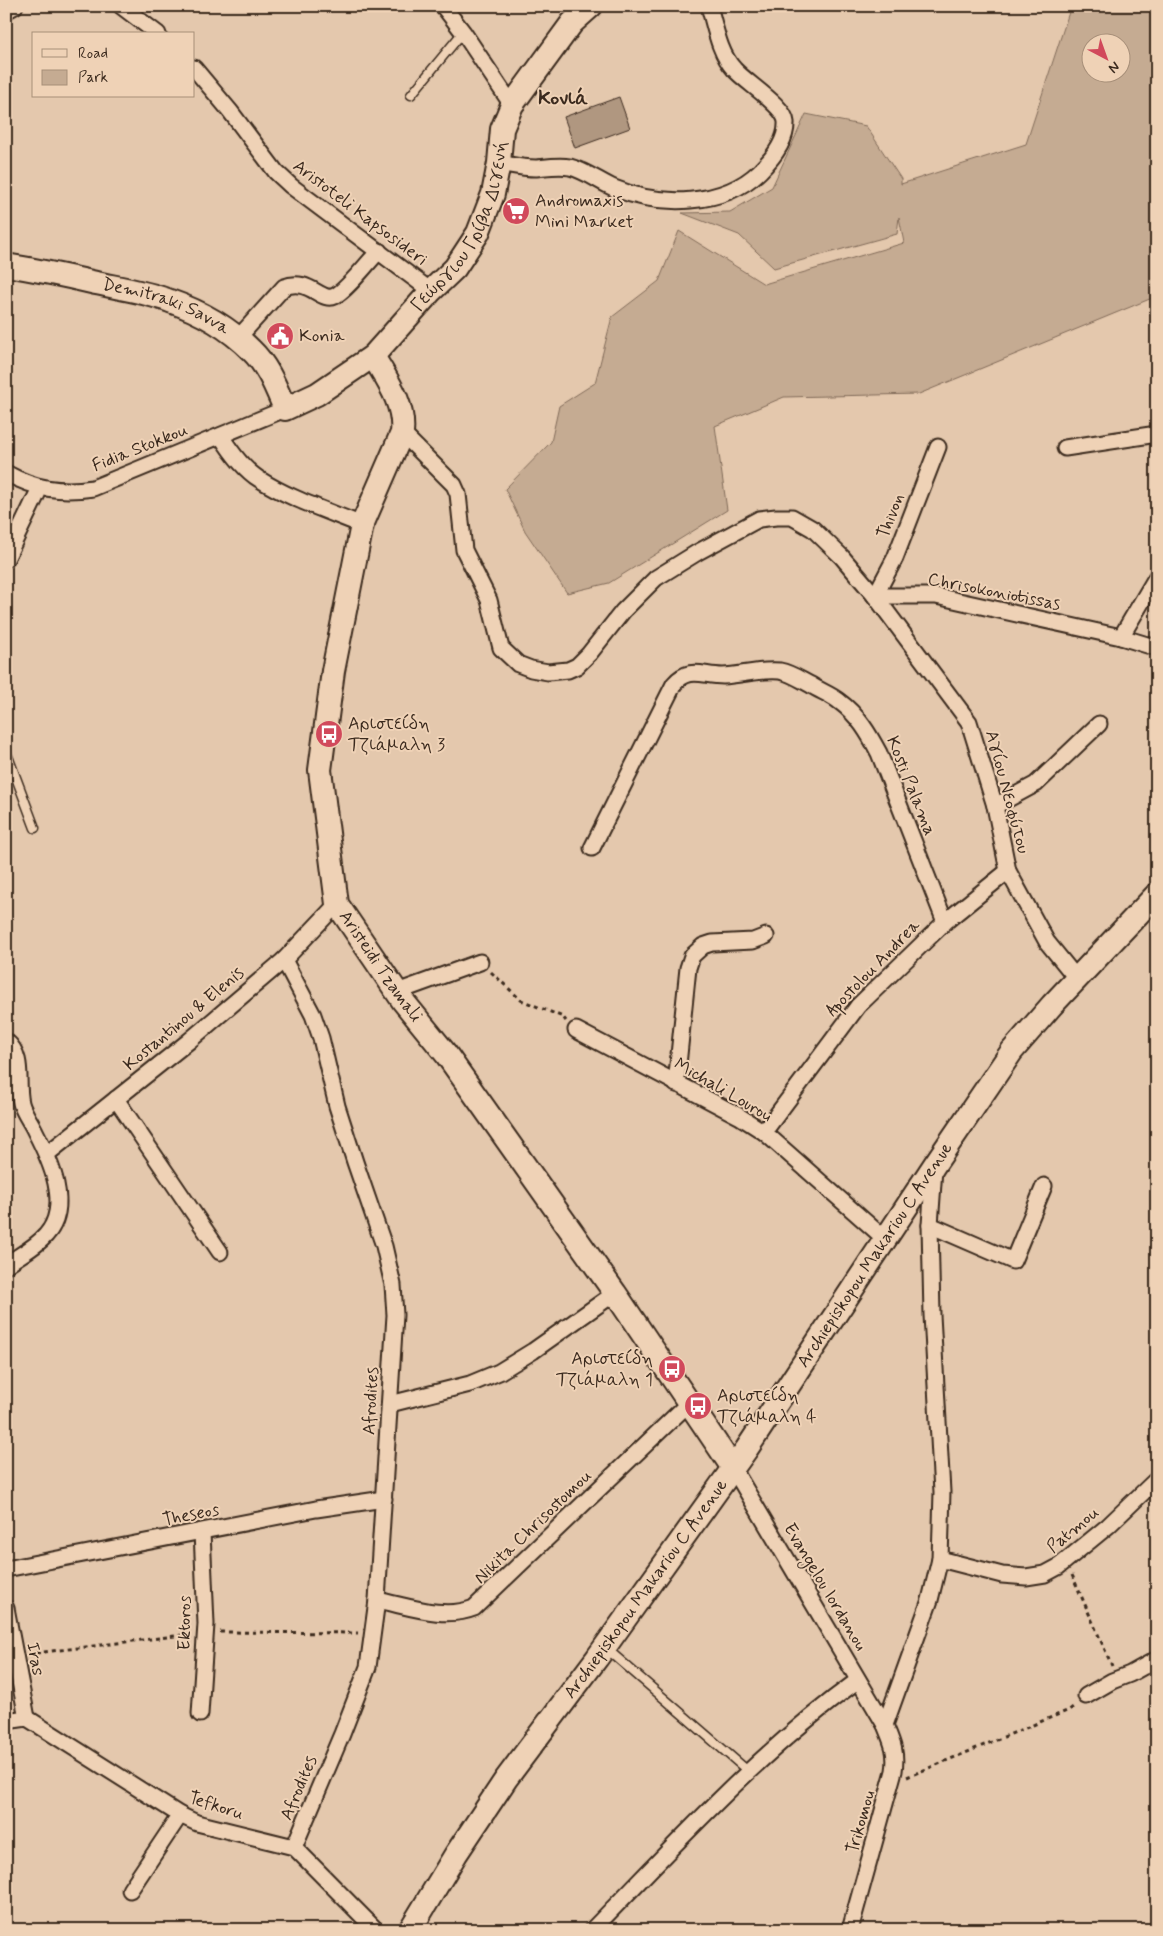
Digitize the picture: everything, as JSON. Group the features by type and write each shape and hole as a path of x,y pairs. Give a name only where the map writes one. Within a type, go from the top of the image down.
{"street":[{"path":"6,11 15,6"},
{"path":"121,6 155,32"},
{"path":"443,6 463,32 512,105"},
{"name":"Γεώργιου Γρίβα Διγενή","path":"285,409 318,394 373,356 431,291 455,268 478,233 493,194 499,163 502,130 512,105 572,23 590,6"},
{"path":"499,163 522,167 570,167 628,194 667,200 687,201 716,196 740,186 755,176 769,162 779,147 785,131 785,116 781,110 731,66 723,52 709,6"},
{"name":"Aristoteli Kapsosideri","path":"195,69 230,111 276,172 291,186 431,291"},
{"path":"238,338 284,287 293,283 303,284 321,294 334,296 379,251"},
{"name":"Demitraki Savva","path":"6,265 48,272 170,300 204,316 238,338 262,363 270,375 285,409"},
{"name":"Aristeidi Tzamali","path":"373,356 396,395 402,411 402,433 362,525 333,671 320,770 337,904 397,992 446,1054 615,1293 734,1468"},
{"name":"Fidia Stokkou","path":"6,473 22,482 40,488 76,491 93,488 285,409"},
{"path":"402,433 454,485 458,494 464,550 489,600 499,643 507,655 518,664 531,669 548,672 568,670 577,666 589,654 623,611 656,578 698,552 759,519 792,518 813,529 842,556 875,596"},
{"path":"1065,448 1157,434"},
{"path":"221,436 232,453 258,478 282,491 362,525"},
{"name":"Thivon","path":"875,596 895,558 938,447"},
{"path":"6,559 40,488"},
{"path":"1121,637 1157,576"},
{"name":"Chrisokoniotissas","path":"875,596 936,596 1121,637 1157,648"},
{"name":"Αγίου Νεοφύτου","path":"875,596 969,722 995,806 1008,871 1047,942 1077,979"},
{"name":"Kosti Palama","path":"592,848 674,684 679,678 694,672 721,676 762,671 789,673 840,702 857,718 870,736 879,753 945,922"},
{"path":"995,806 1036,784 1099,724"},
{"name":"Apostolou Andrea","path":"764,1132 840,1027 858,1006 945,922 1008,871"},
{"name":"Archiepiskopou Makariou C Avenue","path":"410,1930 456,1854 506,1779 605,1647 734,1468 934,1164 1012,1051 1157,894"},
{"name":"Kostantinou & Elenis","path":"47,1154 189,1041 284,960 337,904"},
{"path":"676,1084 688,968 692,956 703,946 712,943 744,942 766,936"},
{"name":"Afrodites","path":"284,960 313,1015 346,1134 384,1246 393,1285 395,1315 377,1600 368,1667 294,1847"},
{"path":"397,992 480,962"},
{"name":"Michali Lourou","path":"576,1030 739,1116 764,1132 885,1239"},
{"path":"6,1041 12,1046 18,1060 21,1104 47,1154 59,1197 58,1214 47,1234 32,1248 6,1265"},
{"path":"116,1099 220,1252"},
{"path":"885,1725 930,1600 940,1559 942,1492 932,1315 930,1225 934,1164"},
{"path":"930,1225 1012,1262 1044,1186"},
{"path":"390,1404 470,1384 500,1372 615,1293"},
{"name":"Nikita Chrisostomou","path":"377,1600 442,1613 465,1612 474,1608 689,1403"},
{"name":"Evangelou Iordanou","path":"734,1468 885,1725"},
{"name":"Patmou","path":"940,1559 1002,1575 1026,1577 1046,1574 1066,1561 1108,1526 1157,1479"},
{"name":"Theseos","path":"6,1569 316,1509 384,1499"},
{"name":"Ektoros","path":"200,1714 206,1624 202,1532"},
{"name":"Iras","path":"6,1608 27,1718"},
{"path":"1086,1696 1157,1659"},
{"path":"592,1930 749,1772 832,1699 858,1681"},
{"path":"6,1721 27,1718"},
{"name":"Tefkoru","path":"27,1718 180,1815 197,1822 294,1847"},
{"name":"Trikomou","path":"850,1930 891,1784 896,1758 893,1743 885,1725"},
{"path":"130,1890 180,1815"},
{"path":"294,1847 376,1930"}],"lane":[{"path":"411,95 463,32"},
{"path":"6,751 35,828"},
{"path":"605,1647 749,1772"}],"path":[{"path":"480,962 521,1000 563,1017 576,1030"},
{"path":"1066,1561 1118,1678"},
{"path":"891,1784 1069,1710 1086,1696"}],"green space":[{"path":"1071,6 1157,6 1157,296 919,394 784,397 715,426 727,510 609,583 567,593 525,531 505,489 551,442 559,406 595,383 612,317 659,281 679,231 764,284 904,243 899,217 897,234 774,268 739,235 682,213 730,212 772,187 806,114 866,126 901,179 901,184 1026,144"}],"building":[{"path":"619,97 630,128 575,148 564,117"}],"place":[{"name":"Andromaxis Mini Market","path":"516,211"},
{"name":"Konia","path":"280,336"},
{"name":"Αριστείδη Τζιάμαλη 3","path":"329,734"},
{"name":"Αριστείδη Τζιάμαλη 1","path":"672,1369"},
{"name":"Αριστείδη Τζιάμαλη 4","path":"698,1406"}],"district":[{"name":"Κονιά","path":"563,98"}]}
